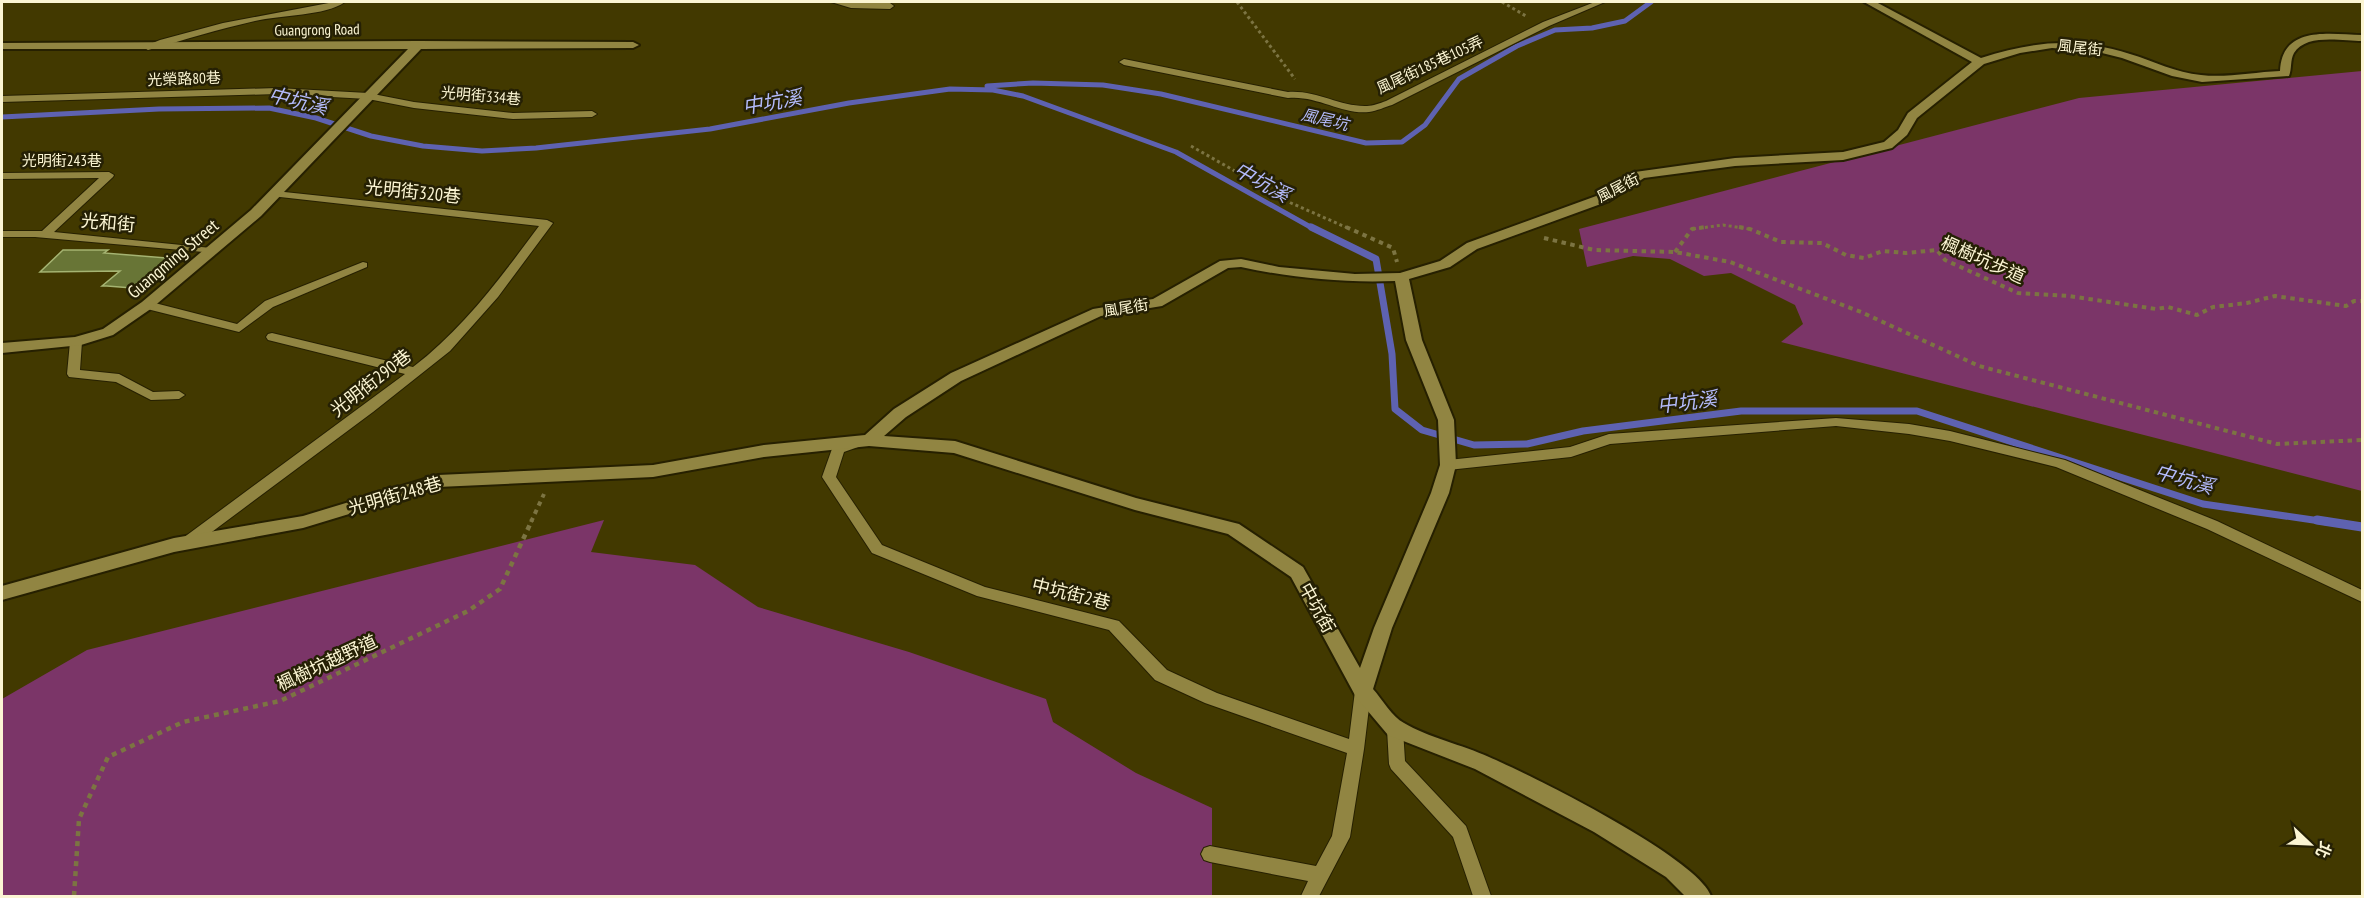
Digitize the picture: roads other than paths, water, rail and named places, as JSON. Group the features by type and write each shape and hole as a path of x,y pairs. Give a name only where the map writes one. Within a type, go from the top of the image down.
{"street":[{"path":"1869,2 1980,62"},
{"name":"風尾街","path":"869,440 900,413 956,376 1098,312 1157,303 1225,264 1241,263 1278,272 1355,278 1401,277 1445,264 1472,246 1604,198 1640,175 1735,162 1843,156 1888,145 1903,132 1912,116 1980,62 2028,47 2065,45 2110,52 2176,74 2202,79 2285,74 2288,54 2300,42 2315,38 2362,38"},
{"path":"368,96 419,44"},
{"name":"Guangrong Road","path":"2,46 633,45"},
{"name":"Guangming Street","path":"2,348 76,342 108,332 147,305 275,194 368,96"},
{"path":"1363,691 1383,628 1440,493 1448,465 1446,420 1414,340 1401,277"},
{"name":"光明街248巷","path":"2,593 188,542 303,522 438,481 653,471 764,451 869,440"},
{"name":"中坑街","path":"869,440 955,447 1135,504 1233,529 1297,572 1363,691 1395,729 1482,762 1602,825 1674,870 1700,897"}],"lane":[{"path":"148,47 209,27 275,14 319,10 341,2"},
{"path":"835,2 851,6 890,6"},
{"name":"風尾街185巷105弄","path":"1124,62 1288,95 1305,92 1333,102 1368,109 1389,103 1542,26 1601,2"},
{"name":"光榮路80巷","path":"2,99 277,91 368,96"},
{"name":"光明街334巷","path":"368,96 414,105 513,116 592,114"},
{"name":"光明街243巷","path":"2,176 109,175 45,235"},
{"name":"光明街320巷","path":"275,194 547,223"},
{"name":"光明街290巷","path":"188,542 446,348 487,302 547,223"},
{"name":"光和街","path":"2,234 45,235 212,251"},
{"path":"147,305 239,328 269,304 363,265"},
{"path":"272,337 415,372"},
{"path":"76,342 74,374 118,378 151,396 179,395"},
{"path":"1448,465 1571,452 1609,439 1836,422 1909,429 1950,436 2060,463 2212,525 2362,596"},
{"name":"中坑街2巷","path":"869,440 838,449 829,477 877,549 982,592 1114,625 1161,675 1211,698 1356,749"},
{"path":"1310,897 1341,837 1363,691"},
{"path":"1395,729 1397,764 1460,832 1482,897"},
{"path":"1210,854 1321,875"}],"waterway":[{"name":"風尾坑","path":"987,86 1033,83 1103,85 1161,94 1366,143 1402,142 1425,125 1459,79 1517,46 1555,30 1592,28 1625,21 1651,2"},
{"name":"中坑溪","path":"2,117 159,109 269,108 316,118 371,136 423,146 482,151 536,148 710,129 849,103 950,89 993,90 1023,96 1176,152 1314,229"},
{"name":"中坑溪","path":"1311,227 1376,259 1392,354 1395,409 1422,430 1474,445 1527,444 1583,431 1741,411 1917,411 2203,504 2327,522"},
{"name":"中坑溪","path":"2317,520 2362,527"}]}
